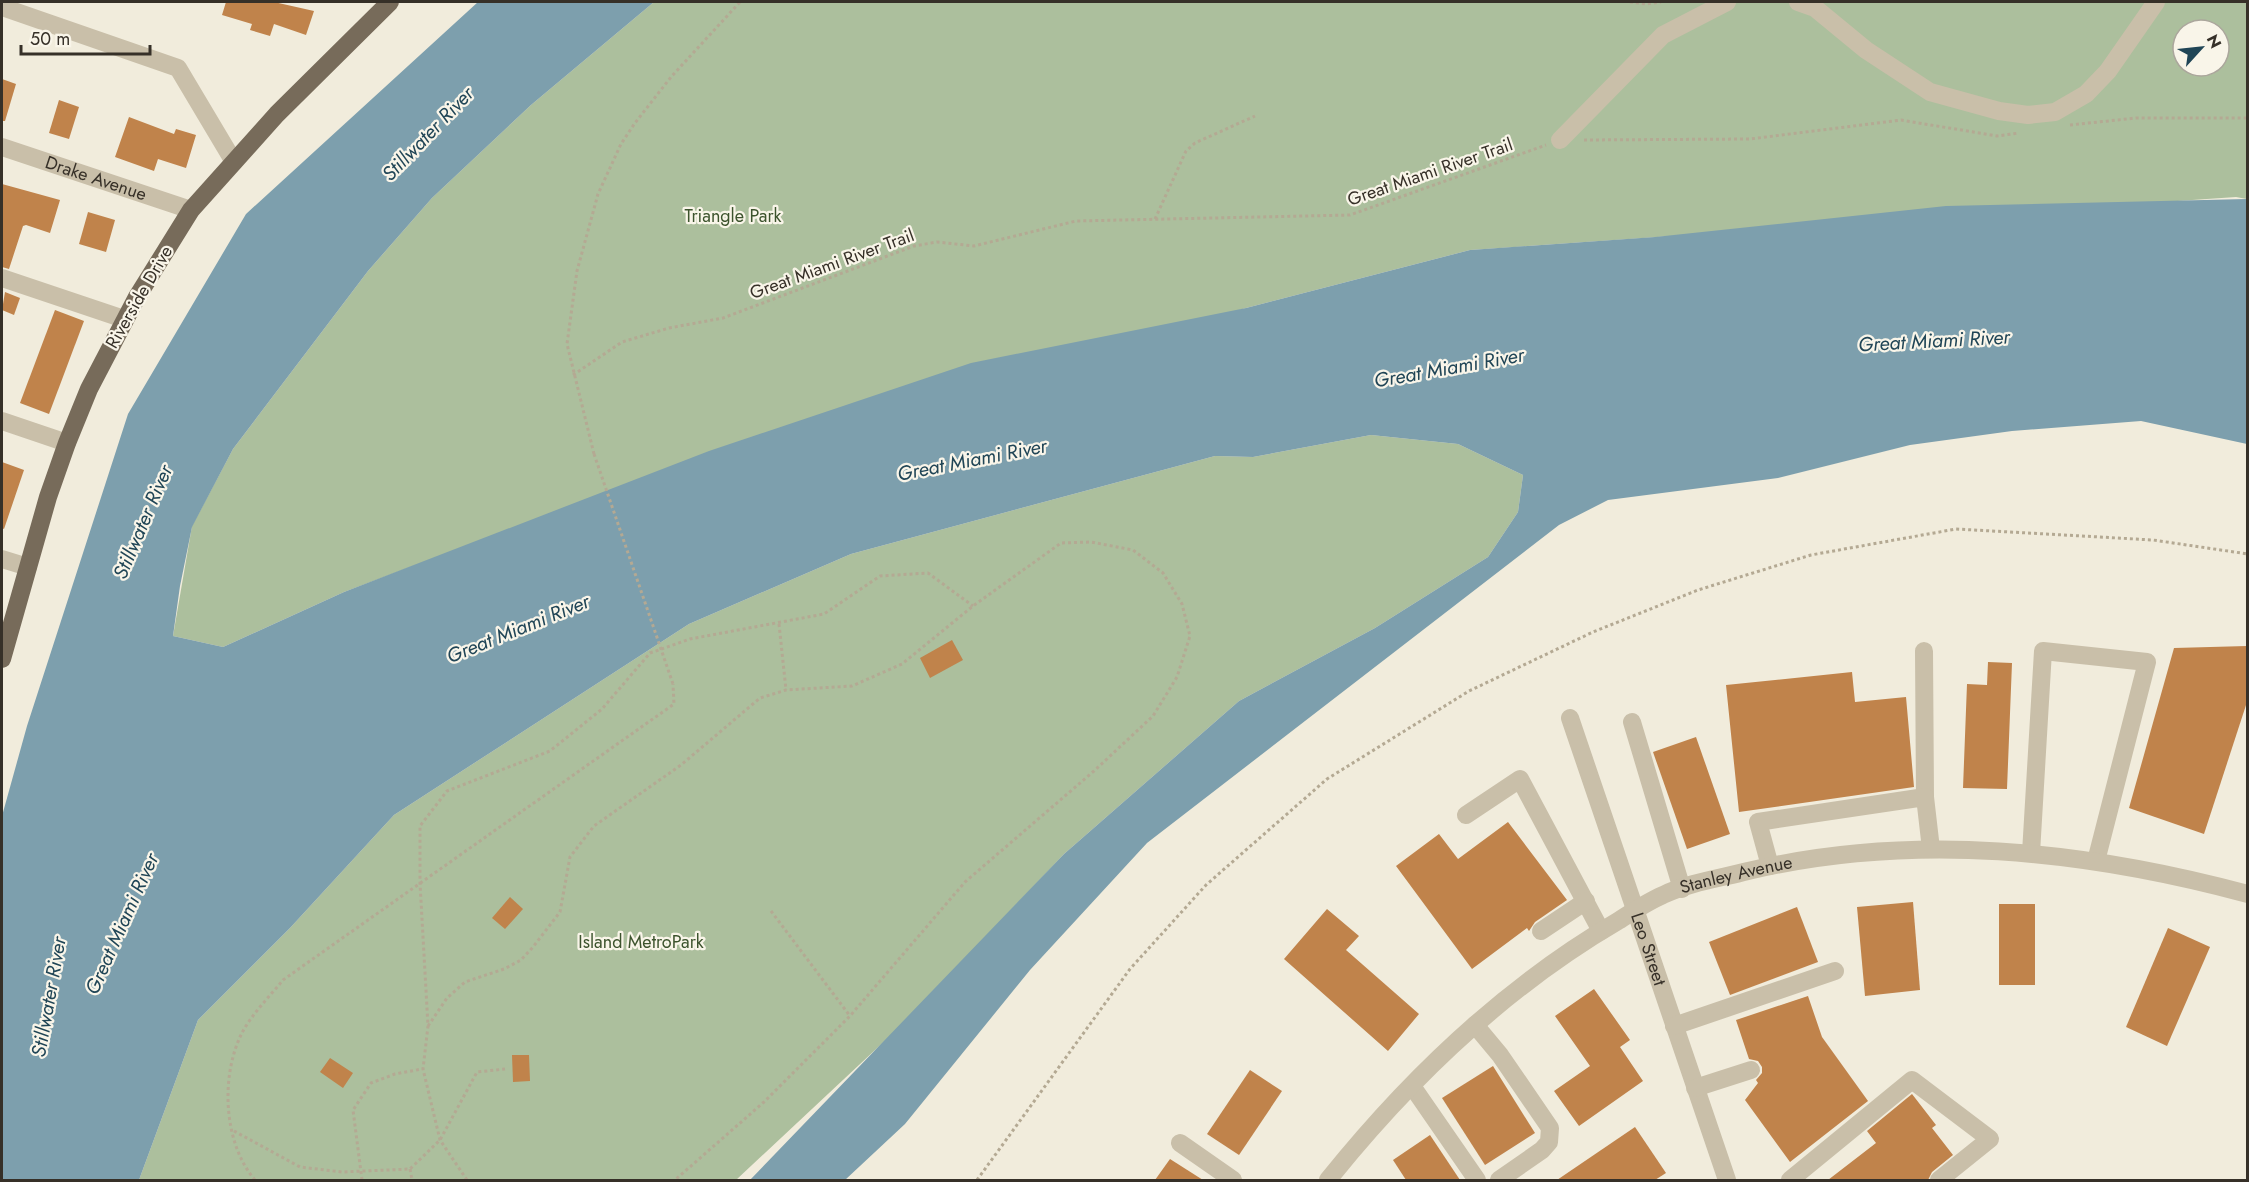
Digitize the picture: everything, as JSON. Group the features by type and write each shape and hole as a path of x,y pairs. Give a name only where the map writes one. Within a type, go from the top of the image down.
{"main road":[{"name":"Riverside Drive","path":"2,659 67,443 89,389 124,319 191,210 284,107 389,2"}],"street":[{"path":"1560,140 1663,36 1727,2"},
{"path":"1798,2 1815,8 1866,50 1930,92 1999,111 2028,115 2055,111 2086,94 2108,71 2156,2"},
{"path":"2,7 178,68 234,162"},
{"name":"Drake Avenue","path":"2,147 191,210"},
{"path":"2,278 124,319"},
{"path":"2,421 67,443"},
{"path":"2,559 28,567"},
{"path":"1924,651 1925,797 1930,849"},
{"path":"2031,853 2043,651 2147,662 2096,861"},
{"name":"Leo Street","path":"1570,718 1634,912 1727,1180"},
{"path":"1632,722 1682,889"},
{"path":"1466,815 1520,779 1601,931"},
{"path":"1770,866 1758,822 1925,797"},
{"name":"Stanley Avenue","path":"1328,1180 1412,1086 1475,1025 1545,968 1601,931 1664,894 1770,866 1832,855 1930,849 2031,853 2096,861 2157,872 2247,894"},
{"path":"1541,931 1586,902"},
{"path":"1674,1026 1835,971"},
{"path":"1475,1025 1500,1055 1550,1128 1549,1142 1542,1150 1499,1180"},
{"path":"1695,1088 1751,1070"},
{"path":"1790,1180 1912,1080 1990,1139 1939,1180"},
{"path":"1412,1086 1477,1180"},
{"path":"1180,1143 1233,1180"}],"path":[{"path":"255,1180 248,1172 233,1130 228,1104 230,1075 243,1030 283,980 674,704 672,684 594,454 567,344 577,271 598,194 609,167 626,137 653,99 740,2"},
{"path":"1630,2 1646,4 1661,2"},
{"path":"1155,219 1186,151 1195,143 1255,116"},
{"path":"2064,125 2136,118 2247,118"},
{"name":"Great Miami River Trail","path":"573,375 622,342 669,328 723,318 915,246 937,242 974,246 1076,221 1350,215 1560,140 1750,139 1901,120 1997,136 2019,132"},
{"path":"978,1180 1130,969 1206,885 1327,779 1470,691 1593,632 1698,590 1811,555 1956,529 2153,540 2247,554"},
{"path":"428,1026 447,998 465,982 512,965 533,947 560,912 570,857 594,826 681,765 760,698 786,690 852,686 902,664 973,606 1061,543 1091,542 1133,550 1164,573 1182,604 1190,636 1178,677 1153,716 1094,771 965,882 850,1016 764,1102 675,1180"},
{"path":"467,1180 440,1140 423,1069 428,1026 420,883 420,826 447,791 550,751 602,709 650,653 690,639 735,628 779,624 824,614 880,576 928,573 973,606"},
{"path":"779,624 786,690"},
{"path":"771,911 850,1016"},
{"path":"362,1180 353,1110 371,1083 395,1074 423,1069"},
{"path":"233,1130 300,1167 342,1172 362,1169 410,1169 440,1140 477,1072 505,1069"},
{"path":"410,1169 412,1180"}],"green space":[{"name":"Triangle Park","path":"654,2 2247,2 2247,199 2236,197 1470,250 1246,308 527,523 344,592 223,647 173,636 192,526 233,449 368,271 432,198 531,105"},
{"name":"Island MetroPark","path":"1371,435 1458,444 1523,475 1518,512 1488,557 1375,628 1239,701 1064,854 906,1021 736,1180 139,1180 198,1020 290,928 394,815 689,624 851,554 1215,456 1253,457"}],"water":[{"path":"478,2 654,2 531,105 432,198 368,271 233,449 192,527 173,636 223,647 344,592 709,451 971,363 1246,308 1470,250 1655,237 1946,206 2247,199 2247,444 2141,421 2012,431 1910,445 1778,478 1608,500 1559,525 1147,843 1030,970 905,1124 845,1180 750,1180 1064,854 1239,701 1375,628 1488,557 1518,512 1523,475 1458,444 1371,435 1253,457 1215,456 851,554 689,624 394,815 290,928 198,1020 139,1180 2,1180 2,816 27,726 128,414 246,214"}],"building":[{"path":"226,2 274,2 314,11 306,35 274,24 270,36 250,30 252,24 222,15"},
{"path":"2,79 16,84 5,121 2,121"},
{"path":"59,100 79,107 69,139 49,133"},
{"path":"129,117 174,134 176,129 196,135 186,168 158,159 154,171 115,157"},
{"path":"2,184 60,200 50,233 23,226 9,269 2,267"},
{"path":"88,212 115,220 106,252 79,244"},
{"path":"5,292 20,298 14,315 2,310"},
{"path":"55,310 84,321 49,414 20,403"},
{"path":"2,462 24,470 4,529 2,528"},
{"path":"952,640 963,660 930,678 920,658"},
{"path":"2247,646 2247,702 2204,834 2129,808 2174,648"},
{"path":"1988,662 2012,663 2007,789 1963,788 1967,684 1987,685"},
{"path":"1852,672 1855,702 1906,697 1914,787 1739,812 1726,685"},
{"path":"1696,737 1730,834 1687,849 1653,752"},
{"path":"1508,822 1567,900 1535,922 1529,931 1527,928 1472,969 1396,866 1439,834 1458,859"},
{"path":"510,897 523,909 505,929 492,918"},
{"path":"1913,902 1920,990 1865,996 1857,907"},
{"path":"1999,904 2035,904 2035,985 1999,985"},
{"path":"1797,907 1818,962 1730,995 1709,942"},
{"path":"1327,909 1359,936 1346,950 1419,1014 1388,1051 1284,959"},
{"path":"2168,928 2210,947 2167,1046 2126,1027"},
{"path":"1594,989 1630,1040 1620,1047 1643,1081 1579,1126 1554,1091 1590,1066 1555,1016"},
{"path":"1808,996 1822,1037 1868,1101 1790,1162 1745,1100 1758,1083 1756,1080 1762,1073 1762,1067 1758,1061 1749,1059 1736,1020"},
{"path":"512,1055 529,1055 530,1081 513,1082"},
{"path":"330,1058 353,1073 343,1088 320,1072"},
{"path":"1493,1066 1535,1133 1485,1165 1442,1098"},
{"path":"1250,1070 1282,1091 1239,1155 1207,1134"},
{"path":"1912,1094 1936,1125 1932,1128 1953,1155 1932,1172 1928,1180 1828,1180 1876,1143 1867,1131"},
{"path":"1635,1127 1666,1173 1655,1180 1557,1180"},
{"path":"1430,1135 1460,1180 1406,1180 1393,1160"},
{"path":"1170,1159 1203,1180 1155,1180"}],"water label":[{"name":"Stillwater River","path":"428,134"},
{"name":"Great Miami River","path":"1934,341"},
{"name":"Great Miami River","path":"1449,368"},
{"name":"Great Miami River","path":"972,460"},
{"name":"Stillwater River","path":"143,522"},
{"name":"Great Miami River","path":"518,629"},
{"name":"Great Miami River","path":"122,924"},
{"name":"Stillwater River","path":"49,997"}]}
